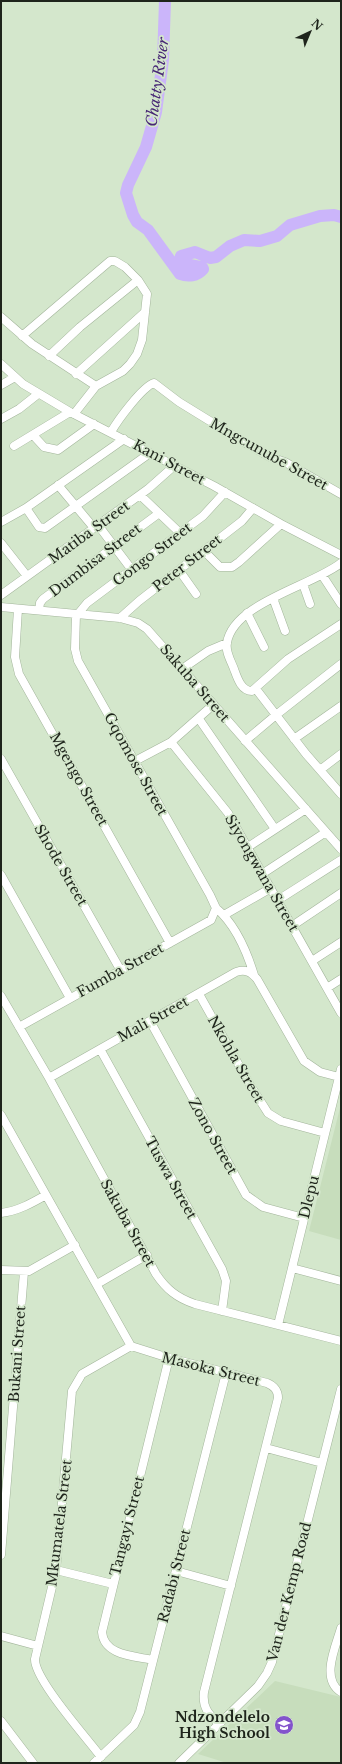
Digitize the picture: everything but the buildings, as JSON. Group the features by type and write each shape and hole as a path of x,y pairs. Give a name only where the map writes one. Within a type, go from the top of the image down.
{"street":[{"path":"14,446 72,414 96,386 123,371 138,354 142,340 147,294 138,280 118,263 110,261 22,336"},
{"path":"49,356 80,327 138,280"},
{"path":"76,374 145,312"},
{"path":"1,317 22,336 49,356 96,386"},
{"name":"Kani Street","path":"1,364 15,377 38,394 72,414 111,432 225,492 281,524 340,551"},
{"path":"1,385 15,377"},
{"name":"Mngcunube Street","path":"111,432 116,423 148,386 154,383 178,402 244,442 270,457 286,462 341,494"},
{"path":"1,419 24,406 38,394"},
{"path":"33,435 44,447 58,450 66,446 94,424"},
{"path":"1,522 26,508 124,439"},
{"path":"26,508 39,527 43,529 150,453"},
{"name":"Matiba Street","path":"1,595 140,495 174,466"},
{"path":"58,485 76,507 115,546 132,570"},
{"name":"Gongo Street","path":"77,614 87,603 203,516 225,492"},
{"path":"140,495 158,514 180,533"},
{"name":"Peter Street","path":"120,618 138,600 242,521 253,508"},
{"name":"Dumbisa Street","path":"39,610 40,603 43,599 158,514"},
{"path":"204,551 220,567 232,567 281,524"},
{"path":"1,543 4,553 27,576"},
{"path":"341,563 322,575 273,598 247,613 232,631 227,643 227,650 238,680 245,688 254,690 276,714 294,739 341,794"},
{"path":"179,570 196,594"},
{"path":"322,575 341,604"},
{"path":"303,584 310,604"},
{"path":"273,598 285,631"},
{"name":"Sakuba Street","path":"1,607 120,618 138,623 147,629 341,849"},
{"name":"Mgengo Street","path":"18,609 15,657 20,674 170,942"},
{"path":"247,613 264,647"},
{"name":"Gqomose Street","path":"77,614 75,649 78,661 216,908"},
{"path":"254,690 288,659 341,624"},
{"path":"182,669 208,651 227,643"},
{"path":"245,741 276,714 341,664"},
{"path":"135,761 171,742 213,705"},
{"path":"294,739 341,706"},
{"path":"198,719 275,829"},
{"name":"Siyongwana Street","path":"171,742 228,813 341,1013"},
{"path":"320,770 341,754"},
{"name":"Shode Street","path":"1,759 121,971"},
{"path":"248,847 306,809"},
{"path":"262,874 326,832"},
{"path":"278,900 341,860"},
{"path":"1,875 70,998"},
{"path":"224,915 271,888"},
{"path":"292,926 341,893"},
{"path":"216,908 224,915 248,956 255,977 304,1062 320,1072 340,1073"},
{"name":"Fumba Street","path":"19,1027 211,920 216,908"},
{"path":"312,961 341,942"},
{"name":"Mali Street","path":"49,1078 236,972 247,971 255,977"},
{"path":"327,988 341,979"},
{"name":"Nkohla Street","path":"199,994 250,1085 268,1113 281,1121 325,1133"},
{"name":"Sakuba Street","path":"1,996 49,1078 163,1284 175,1295 189,1302 222,1312 341,1341"},
{"name":"Zono Street","path":"150,1022 246,1195 263,1207 304,1218"},
{"name":"Tuswa Street","path":"100,1050 222,1269 226,1281 222,1312"},
{"name":"Dlepu","path":"278,1325 325,1133 339,1088 340,1073"},
{"path":"1,1115 131,1346"},
{"path":"1,1213 11,1212 27,1206 46,1195"},
{"path":"1,1270 24,1272 75,1246"},
{"path":"97,1284 147,1256"},
{"path":"292,1268 341,1281"},
{"name":"Bukani Street","path":"1,1555 24,1272"},
{"name":"Masoka Street","path":"131,1346 169,1358 267,1383 276,1389 278,1398 203,1700 205,1708 219,1724"},
{"name":"Mkumatela Street","path":"101,1757 40,1675 35,1664 56,1570 72,1391 82,1374 131,1346"},
{"name":"Tangayi Street","path":"153,1660 113,1650 104,1642 103,1625 169,1358"},
{"name":"Radabi Street","path":"94,1763 129,1731 138,1719 226,1373"},
{"name":"Van der Kemp Road","path":"179,1763 258,1686 268,1673 322,1463 340,1400 341,1388"},
{"path":"266,1448 322,1463"},
{"path":"56,1570 113,1584"},
{"path":"176,1571 231,1586"},
{"path":"341,1628 330,1676 336,1689 341,1692"},
{"path":"1,1636 38,1646"},
{"path":"1,1722 33,1763"}],"shaded area":[{"path":"341,1104 341,1240 309,1231"},
{"name":"Ndzondelelo High School","path":"275,1681 341,1697 341,1763 227,1763 198,1754"}],"waterway":[{"name":"Chatty River","path":"165,1 163,60 156,112 146,147 128,185 126,193 133,215 137,222 148,230 180,274 189,276 198,273 203,269 202,267 183,262 180,260 181,256 195,252 210,258 216,257 230,246 244,240 260,241 277,236 290,225 320,216 334,215 341,217"}],"place":[{"name":"Ndzondelelo High School","path":"284,1725"}]}
